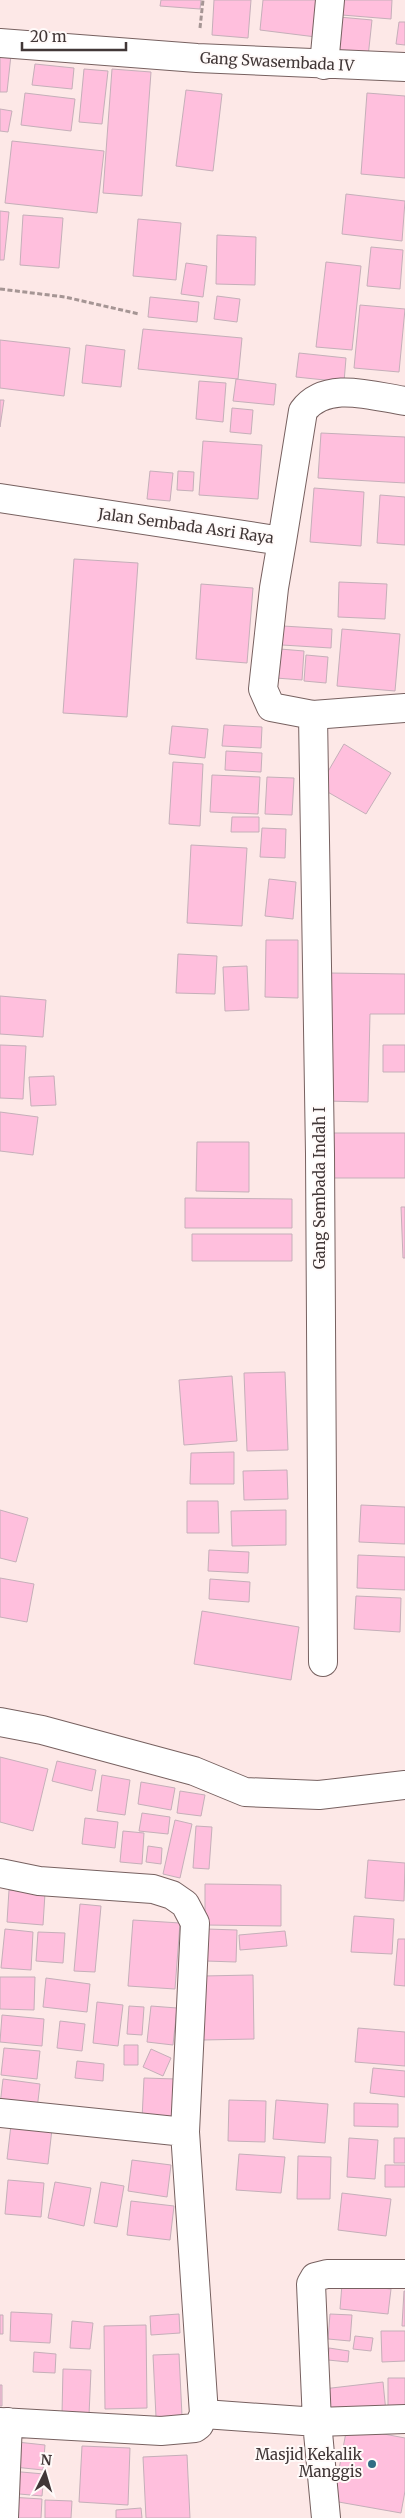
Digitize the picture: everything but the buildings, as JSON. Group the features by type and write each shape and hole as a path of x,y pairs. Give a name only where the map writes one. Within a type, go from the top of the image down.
{"street":[{"path":"324,65 330,0"},
{"name":"Gang Swasembada IV","path":"0,43 197,58 324,65 405,67"},
{"name":"Jalan Sembada Asri Raya","path":"0,498 282,541 303,411 309,403 321,396 340,392 405,401"},
{"path":"282,541 274,588 264,689 271,707 313,715 405,708"},
{"name":"Gang Sembada Indah I","path":"313,715 320,1154 323,1662"},
{"path":"0,1722 42,1730 194,1771 245,1792 318,1795 405,1785"},
{"path":"0,1873 40,1881 153,1889 172,1895 185,1904 195,1923 186,2132 204,2414 199,2425 195,2428 160,2431 4,2422 4,2518"},
{"path":"0,2113 186,2132"},
{"path":"326,2518 317,2422 311,2284 316,2277 327,2274 405,2274"},
{"path":"204,2414 317,2422 405,2419"}],"path":[{"path":"0,289 65,297 139,314"}],"place":[{"name":"Masjid Kekalik Manggis","path":"372,2464"}]}
